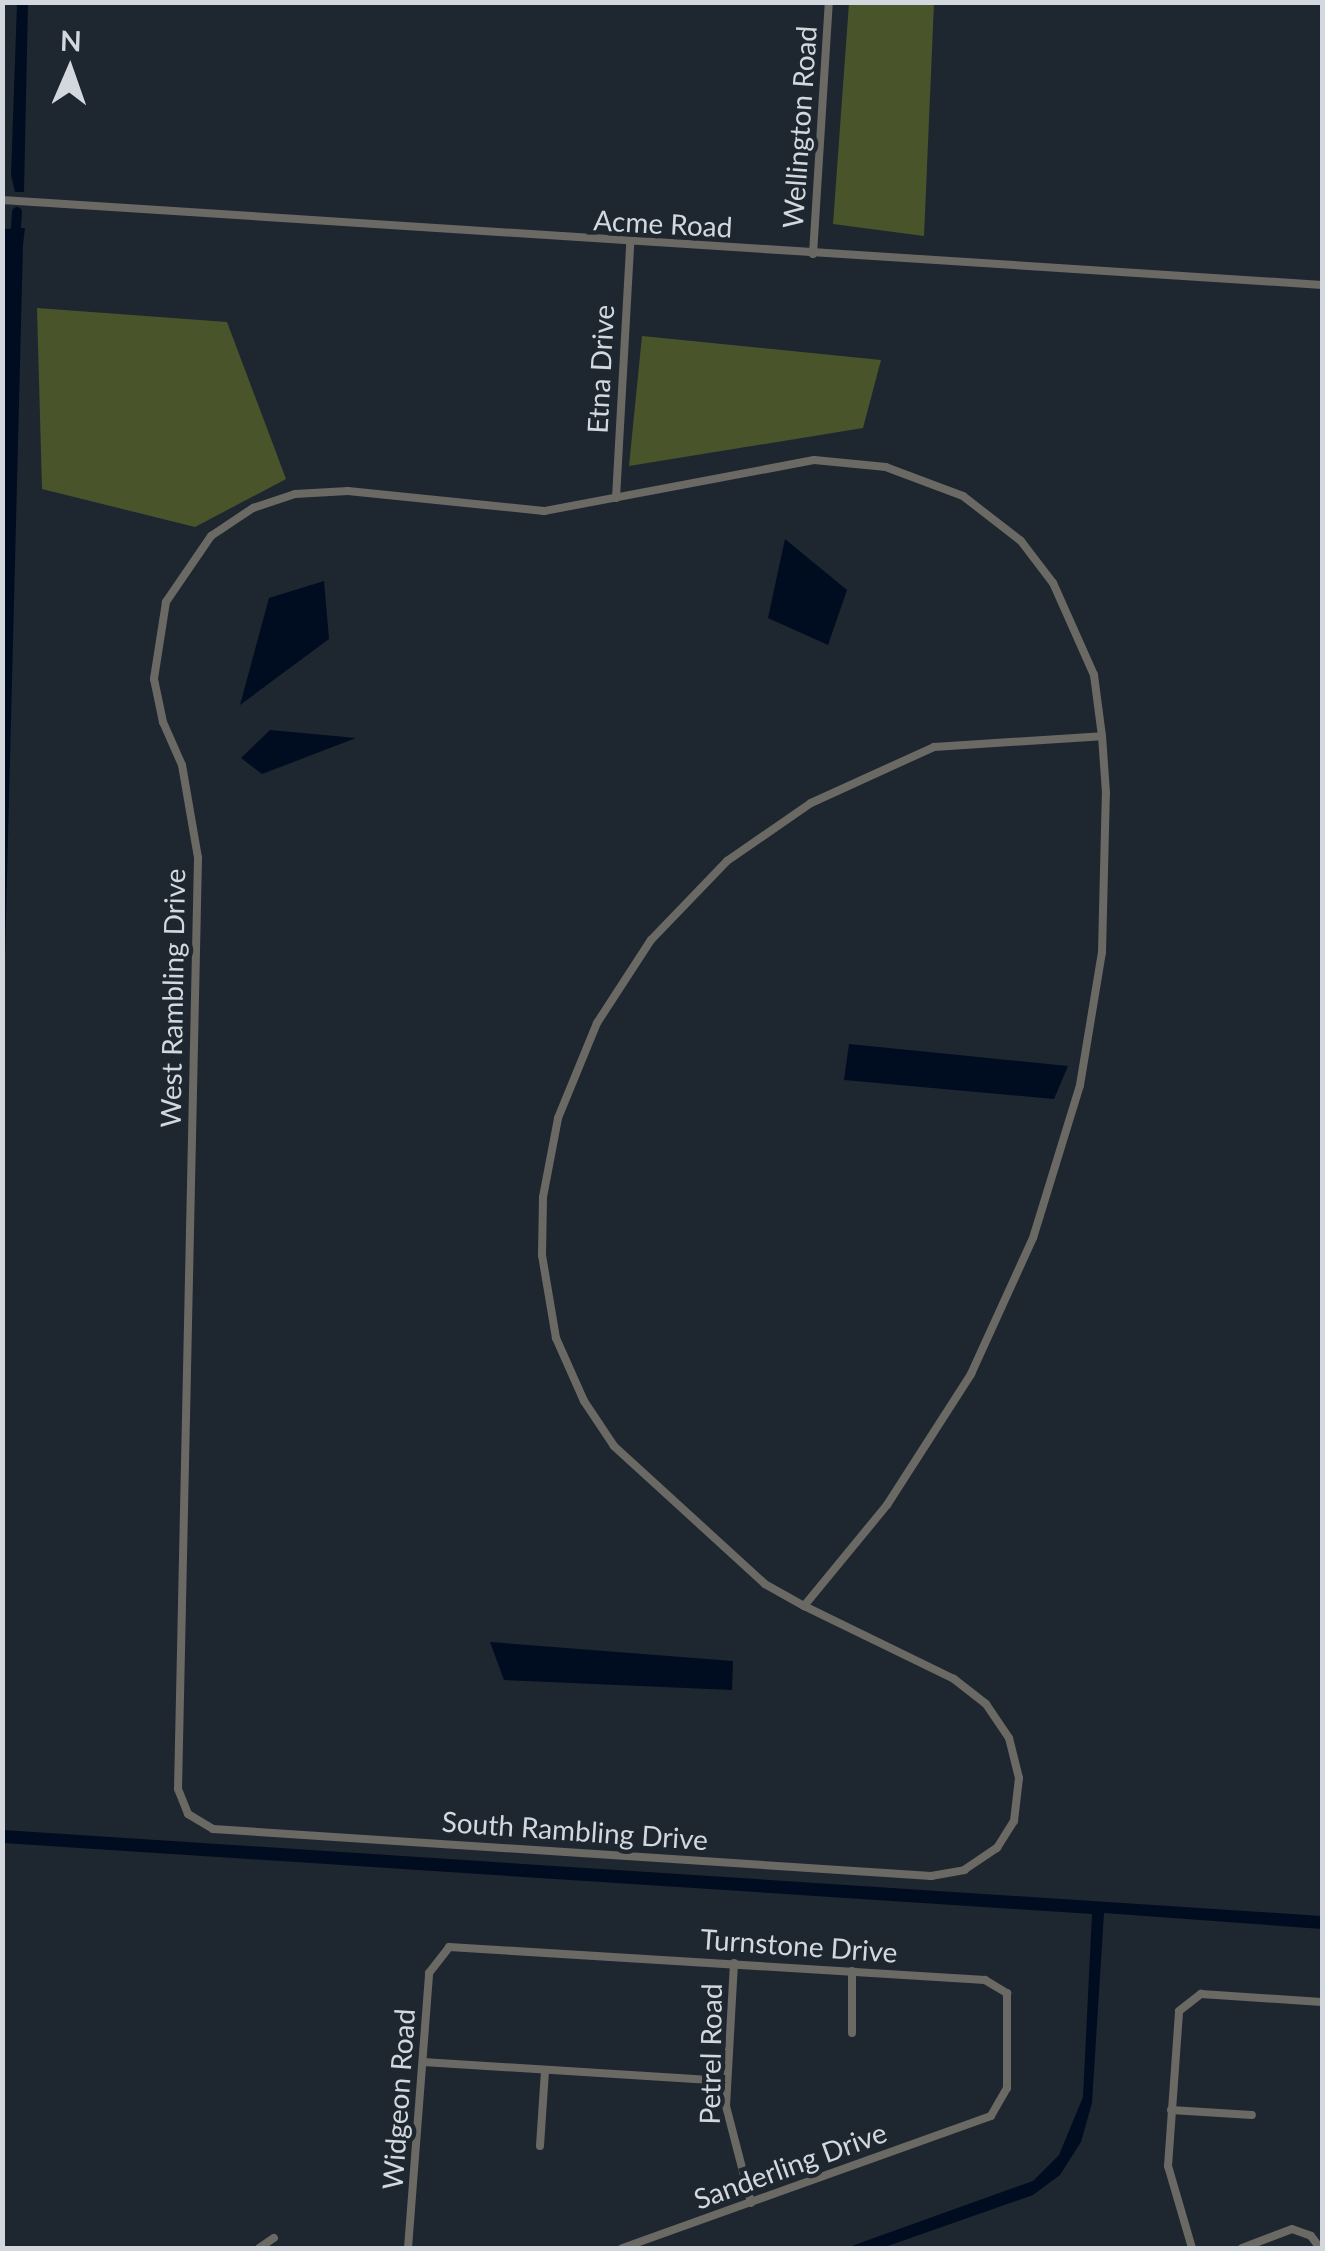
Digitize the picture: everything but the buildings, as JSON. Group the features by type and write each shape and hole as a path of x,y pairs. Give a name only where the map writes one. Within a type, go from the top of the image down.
{"street":[{"name":"Wellington Road","path":"813,254 829,2"},
{"name":"Acme Road","path":"2,200 630,244 1322,285"},
{"name":"Etna Drive","path":"616,498 630,244"},
{"name":"West Rambling Drive","path":"178,1781 198,876 182,765 163,722 154,679 166,602 187,564 222,527 295,494 348,491 526,511 814,460 886,467 938,484 986,511 1039,561 1085,650 1102,736 1107,854 1102,952 1088,1049 1058,1168 1025,1260 964,1387 887,1505 804,1606"},
{"path":"804,1606 734,1560 647,1484 614,1446 565,1366 545,1284 542,1226 552,1144 570,1085 606,1008 651,940 715,872 782,821 934,746 1102,736"},
{"name":"South Rambling Drive","path":"178,1781 188,1814 219,1830 931,1876 964,1870 992,1853 1011,1827 1019,1794 1014,1754 992,1710 954,1679 804,1606"},
{"name":"Turnstone Drive","path":"438,1954 456,1946 985,1980 1008,1993 1006,2094 996,2111 973,2123"},
{"name":"Widgeon Road","path":"408,2248 429,1973 438,1954"},
{"name":"Petrel Road","path":"734,1964 726,2081 729,2130 751,2202"},
{"path":"852,1971 852,2033"},
{"path":"1192,2248 1169,2180 1177,2017 1188,2000 1208,1994 1322,2002"},
{"path":"423,2062 726,2081"},
{"path":"540,2146 545,2070"},
{"path":"1171,2110 1252,2116"},
{"name":"Sanderling Drive","path":"622,2248 973,2123"},
{"path":"1242,2248 1292,2230 1306,2232 1320,2248"},
{"path":"259,2248 274,2238"}],"green space":[{"path":"849,3 934,3 924,236 833,224"},
{"path":"37,308 227,322 286,479 195,527 42,489"},
{"path":"642,336 881,360 863,428 629,466"}],"water":[{"path":"17,3 28,3 24,192 15,192 11,175"},
{"path":"25,228 23,245 3,1037 5,229"},
{"path":"785,539 847,590 828,645 768,618"},
{"path":"324,581 329,639 240,705 269,598"},
{"path":"270,730 356,738 262,774 241,758"},
{"path":"849,1044 1068,1066 1054,1099 844,1080"},
{"path":"490,1642 733,1661 732,1690 504,1680"},
{"path":"3,1830 1322,1916 1322,1929 1104,1913 1092,2103 1081,2142 1060,2175 1033,2195 882,2248 846,2248 1033,2181 1059,2155 1083,2097 1092,1914 3,1843"}],"waterway":[{"path":"15,241 17,212"}]}
